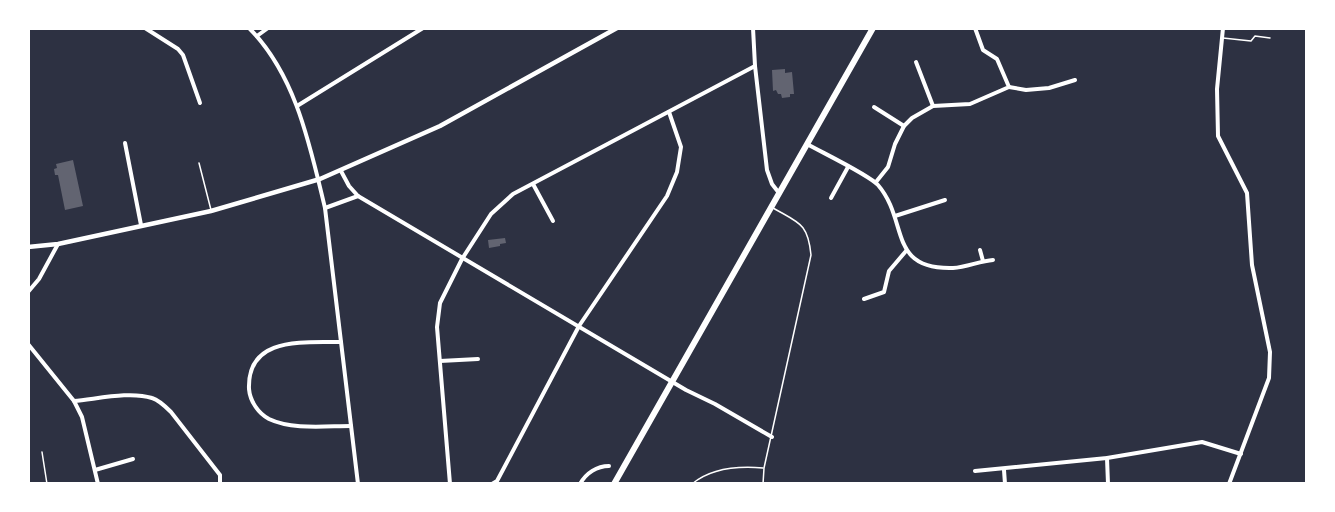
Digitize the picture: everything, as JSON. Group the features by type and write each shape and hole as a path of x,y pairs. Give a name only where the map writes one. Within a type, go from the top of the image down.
{"highway":[{"path":"614,483 873,28"}],"street":[{"path":"249,28 257,36 275,64 297,106 320,179 358,483"},
{"path":"257,36 268,28"},
{"path":"297,106 423,28"},
{"path":"28,246 58,244 211,211 320,179 440,126 617,28"},
{"path":"753,28 754,66 767,170 772,184 779,193"},
{"path":"975,28 983,50 997,59 1009,87"},
{"path":"1223,28 1217,89 1218,136 1247,193 1252,265 1270,352 1269,378 1229,483"},
{"path":"147,29 178,49 183,56 200,103"},
{"path":"916,62 933,106"},
{"path":"450,483 437,327 440,303 462,259 491,214 513,195 754,66"},
{"path":"876,182 888,167 895,144 904,126 933,106 970,104 1009,87 1026,90 1049,88 1075,80"},
{"path":"874,107 904,126"},
{"path":"492,483 497,481 579,326 667,196 677,172 681,147 669,112"},
{"path":"125,143 141,225"},
{"path":"807,144 876,182 884,192 895,216 906,252 922,263 942,268 956,268 993,260"},
{"path":"831,198 848,167"},
{"path":"341,171 349,186 358,196 462,259 772,437"},
{"path":"533,184 553,221"},
{"path":"325,208 358,196"},
{"path":"895,216 945,200"},
{"path":"28,292 39,279 58,244"},
{"path":"980,250 983,261"},
{"path":"864,299 884,292 889,271 906,252"},
{"path":"341,342 284,344 269,349 252,370 249,392 259,411 266,418 277,422 288,425 351,426"},
{"path":"28,344 74,401 82,417 98,483"},
{"path":"440,361 478,359"},
{"path":"74,401 130,396 152,398 162,403 220,475 220,483"},
{"path":"975,471 1004,470 1107,458 1202,442 1241,454"},
{"path":"1107,458 1108,483"},
{"path":"95,470 134,459"},
{"path":"580,483 588,474 602,466 609,466"},
{"path":"1004,470 1005,483"}],"lane":[{"path":"1222,37 1251,41 1255,36 1270,38"},
{"path":"199,163 211,211"},
{"path":"764,483 764,468 811,255 810,238 804,227 771,207"},
{"path":"42,452 47,483"},
{"path":"693,483 702,476 738,467 764,468"}],"building":[{"path":"785,69 785,73 792,72 794,94 782,98 776,90 773,91 772,70"},
{"path":"73,160 83,206 65,210 58,175 55,175 54,169 57,168 56,164"},
{"path":"505,238 506,243 489,248 488,240"}]}
